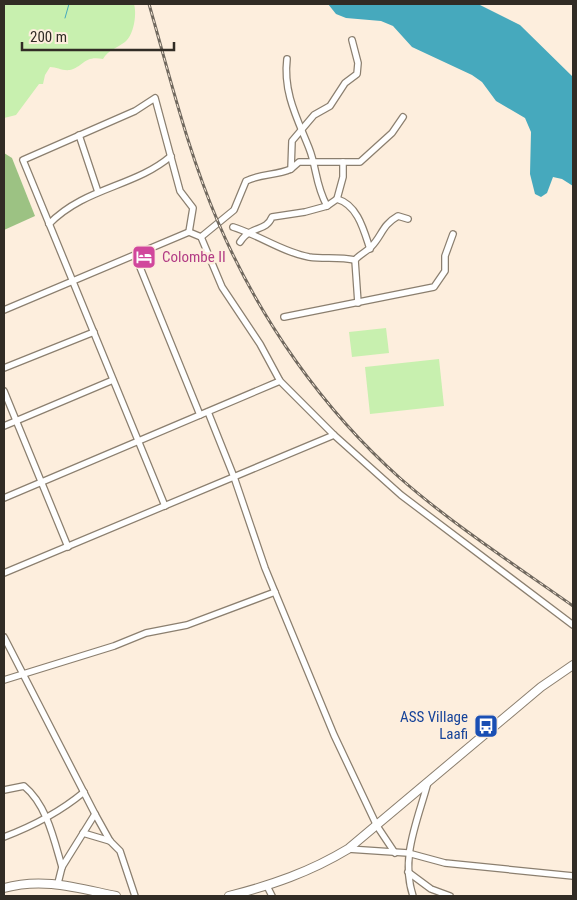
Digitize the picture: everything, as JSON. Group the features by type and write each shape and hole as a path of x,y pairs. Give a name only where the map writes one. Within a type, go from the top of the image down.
{"street":[{"path":"291,168 292,141 314,115 330,106 345,83 356,74 358,63 352,40"},
{"path":"287,60 285,74 287,89 301,132 310,149 318,191 327,206"},
{"path":"165,506 23,160 135,111 155,98 180,191 193,208 189,232"},
{"path":"201,237 234,210 246,181 260,174 279,174 299,162 360,162 392,133 404,117"},
{"path":"79,135 98,192"},
{"path":"49,224 63,210 98,192 156,169 171,156"},
{"path":"240,242 249,232 260,230 269,224 272,217 305,212 327,206 338,199 343,177 342,162"},
{"path":"338,199 346,202 356,214 370,249"},
{"path":"358,303 355,260 362,252 370,249 382,228 392,219 398,216 408,219"},
{"path":"233,227 249,232 273,245 310,257 355,260"},
{"path":"4,310 189,232 201,237 222,287 260,344 280,381 334,435 401,495 573,625"},
{"path":"284,317 434,287 444,270 445,256 453,234"},
{"path":"134,255 200,415"},
{"path":"4,368 94,332"},
{"path":"4,426 114,380"},
{"path":"4,498 280,381"},
{"path":"4,391 68,547"},
{"path":"208,412 234,477 275,592 334,735 377,826 395,853"},
{"path":"4,574 334,435"},
{"path":"4,680 114,646 146,633 187,625 275,592"},
{"path":"4,637 95,814 110,841 120,850 135,896"},
{"path":"229,896 268,886 302,874 348,849 541,687 573,665"},
{"path":"413,896 408,879 408,854 429,780"},
{"path":"4,790 24,786 47,818 62,867"},
{"path":"4,837 47,818 84,792"},
{"path":"58,883 62,867 95,814"},
{"path":"83,833 110,841"},
{"path":"348,849 408,854 445,863 573,876"},
{"path":"408,872 431,889 450,896"},
{"path":"4,888 38,882 58,883 116,896"},
{"path":"268,886 272,896"}],"green space":[{"path":"4,4 134,4 135,19 133,30 128,39 110,51 103,59 88,60 70,70 50,67 45,75 43,84 39,84 16,115 4,118"},
{"path":"4,153 12,158 35,216 4,230"},
{"path":"386,328 389,353 352,357 349,332"},
{"path":"439,359 444,406 370,414 365,367"}],"water":[{"path":"328,4 478,4 520,25 573,77 573,186 562,179 553,177 547,193 541,197 535,194 530,174 531,132 525,118 496,101 482,82 472,75 412,47 393,26 381,21 346,18 336,14"}],"waterway":[{"path":"65,18 69,4"}],"railway":[{"path":"149,4 172,87 207,196 234,258 273,327 296,361 345,423 401,479 464,529 573,606"}],"place":[{"name":"Colombe II","path":"144,257"},
{"name":"ASS Village Laafi","path":"486,726"}]}
